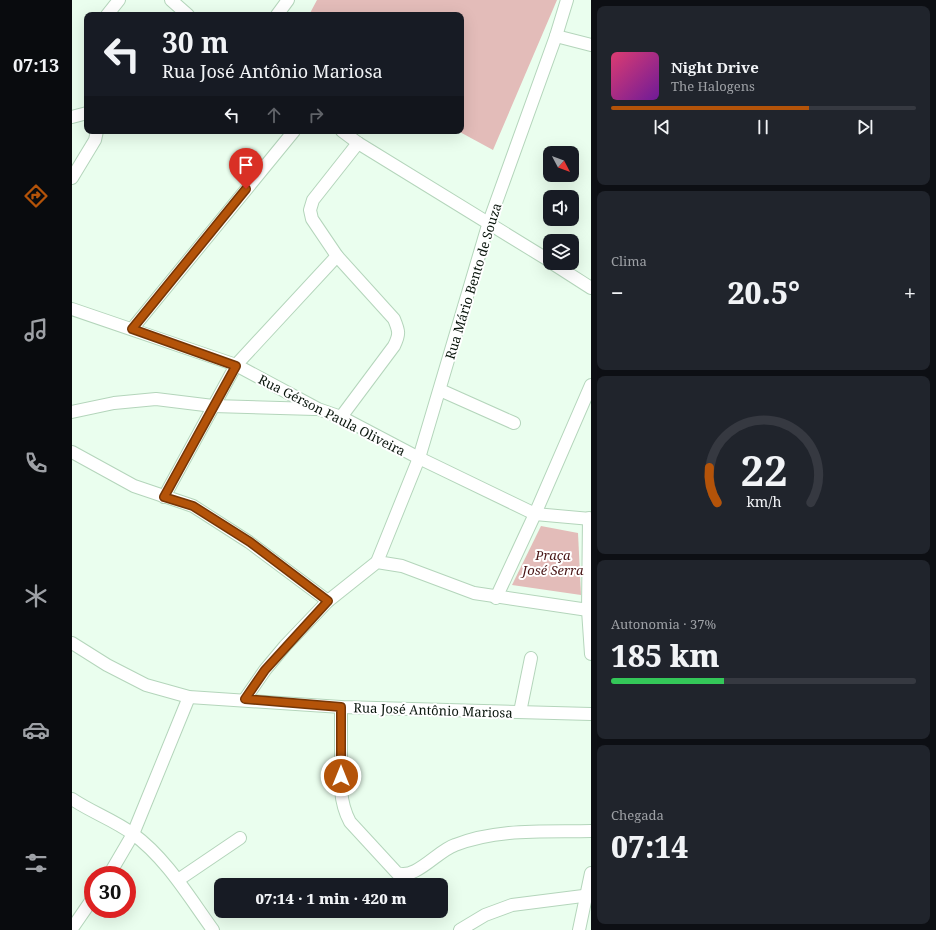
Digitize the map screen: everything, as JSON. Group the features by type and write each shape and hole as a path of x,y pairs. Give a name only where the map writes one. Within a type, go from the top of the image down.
{"street":[{"path":"109,12 119,0"},
{"path":"170,0 184,12"},
{"path":"279,12 288,0"},
{"name":"Rua Mário Bento de Souza","path":"377,562 419,458 489,222 556,36 567,0"},
{"path":"556,36 591,45"},
{"path":"72,118 84,114"},
{"path":"72,178 95,140 97,134"},
{"path":"132,329 292,134"},
{"path":"346,134 358,143 489,222 543,257"},
{"path":"341,417 394,346 399,336 394,319 337,256 312,219 310,210 313,200 358,143"},
{"path":"164,497 236,366 337,256"},
{"path":"563,270 591,288"},
{"name":"Rua Gérson Paula Oliveira","path":"72,308 236,366 318,409 341,417 419,458 535,514 590,519"},
{"path":"496,598 535,514 591,385"},
{"path":"440,390 514,423"},
{"path":"72,412 114,403 156,399 213,406 318,409"},
{"path":"72,452 134,486 193,506 250,542 328,601"},
{"path":"590,519 588,610 591,654"},
{"path":"245,699 265,670 328,601 377,562 402,566 474,593 496,598 588,610"},
{"name":"Rua José Antônio Mariosa","path":"72,643 107,665 146,685 189,697 245,699 341,707 591,714"},
{"path":"520,712 531,658"},
{"path":"114,866 133,834 189,697"},
{"path":"341,707 341,790 344,813 350,822 397,873 408,875 453,845 473,839 508,833 591,831"},
{"path":"72,799 133,834 156,855 178,880 213,930"},
{"path":"178,880 240,838"},
{"path":"579,930 589,895 591,873"},
{"path":"460,930 485,915 512,905 589,895"},
{"path":"73,928 84,912"}],"green space":[{"path":"317,0 557,0 493,150 464,134 464,12 311,12"},
{"name":"Praça José Serra","path":"541,526 578,533 581,595 512,585"}],"route":[{"path":"246,189 132,329 236,366 164,497 193,506 250,542 328,601 285,646 265,670 245,699 341,707 341,776"}]}
